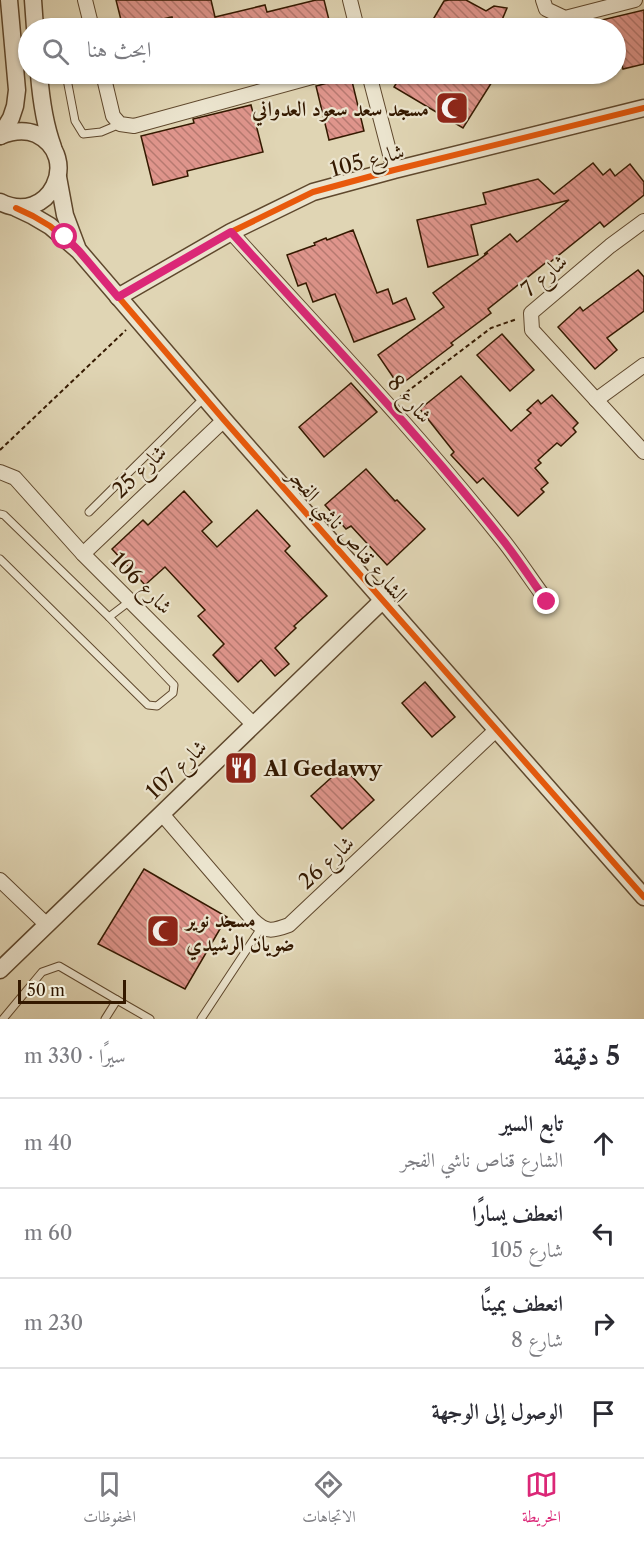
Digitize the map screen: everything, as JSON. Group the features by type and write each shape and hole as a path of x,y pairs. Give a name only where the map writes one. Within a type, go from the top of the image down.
{"street":[{"path":"0,136 11,118 17,90 9,0"},
{"path":"33,0 34,18"},
{"path":"86,0 90,18"},
{"path":"543,0 546,9 565,18 635,0"},
{"path":"353,1 356,18"},
{"path":"40,84 43,113 55,153"},
{"path":"105,84 113,116 120,124 134,126 287,84"},
{"path":"372,84 394,170"},
{"name":"شارع 105","path":"118,297 231,232 313,192 644,108"},
{"path":"0,136 9,132 31,132 41,137 55,153"},
{"name":"الشارع قناص ناشي الفجر","path":"55,153 59,165 58,177 65,215 79,251"},
{"path":"8,205 27,208 38,204 54,188 58,177"},
{"name":"الشارع قناص ناشي الفجر","path":"8,205 50,226 79,251 224,420 644,897"},
{"name":"شارع 7","path":"644,221 610,246 531,313 532,330 644,452"},
{"name":"شارع 8","path":"231,232 388,406 503,540 547,602"},
{"path":"596,400 644,365"},
{"name":"شارع 25","path":"83,554 224,420"},
{"name":"شارع 106","path":"0,472 15,478 83,554 254,725"},
{"name":"شارع 107","path":"0,970 383,600"},
{"name":"شارع 26","path":"261,928 274,930 289,925 497,729"},
{"path":"162,813 261,928"},
{"path":"0,880 46,925"}],"lane":[{"path":"68,84 75,121 83,134 101,132 120,124"},
{"path":"89,512 205,397"},
{"path":"0,514 4,514 109,617 174,685 173,693 157,706 148,705 0,560"},
{"path":"109,617 130,601"},
{"path":"201,1019 261,928"},
{"path":"3,1019 42,972 59,966 150,1019"},
{"path":"105,1019 117,1000"}],"path":[{"path":"388,406 491,328 531,313"},
{"path":"0,450 137,319"}],"building":[{"path":"116,0 211,0 215,17 265,5 267,12 324,0 328,18 172,17 120,18"},
{"path":"466,0 486,11 494,6 507,8 503,18 434,18 444,1"},
{"path":"644,10 644,64 626,68 626,18 610,18"},
{"path":"353,84 364,131 329,140 316,86"},
{"name":"مسجد سعد سعود العدواني","path":"396,84 491,84 463,128 394,87"},
{"path":"251,105 263,152 187,171 188,176 153,185 141,136 194,123 193,119"},
{"path":"593,163 603,175 610,169 615,176 630,164 644,182 644,195 604,227 600,222 549,263 548,261 488,309 491,313 451,343 453,345 399,386 378,355 444,307 433,293 510,234 517,242 569,200 471,225 478,255 428,267 417,220 486,204 483,193 538,179 554,194"},
{"path":"353,230 377,293 388,289 393,304 406,298 415,319 354,342 335,294 313,302 306,283 298,286 287,255 315,245 314,243 326,238 327,240"},
{"path":"638,270 644,277 644,311 607,338 617,350 595,369 558,327 580,307 583,311"},
{"path":"502,334 534,370 510,391 477,355"},
{"path":"461,376 511,431 531,413 527,410 538,400 541,404 552,395 578,423 573,428 576,432 561,446 557,443 538,460 541,463 535,468 548,483 541,489 544,492 518,516 483,478 477,483 451,455 454,452 420,409"},
{"path":"351,383 377,412 324,457 299,427"},
{"path":"366,469 425,529 387,565 351,526 346,529 325,505"},
{"path":"184,491 212,522 202,531 217,547 257,510 290,546 285,551 327,596 294,626 296,628 275,648 289,664 275,676 261,660 238,682 213,655 224,644 198,616 205,610 165,567 145,585 112,549 143,520 148,525"},
{"path":"425,682 455,717 432,737 402,703"},
{"name":"Al Gedawy","path":"243,757 252,767 238,780 229,770"},
{"path":"343,767 374,800 342,829 311,796"},
{"name":"مسجد نوير ضويان الرشيدي","path":"144,869 227,917 185,989 98,944"}],"cycle path":[{"path":"118,297 231,232 313,192 644,108"},
{"path":"16,208 50,226 79,251 224,420 644,897"}],"place":[{"name":"مسجد سعد سعود العدواني","path":"452,108"},
{"name":"Al Gedawy","path":"241,768"},
{"name":"مسجد نوير ضويان الرشيدي","path":"163,931"}],"route":[{"path":"65,237 118,297 231,232 436,460 503,540 547,602"}]}
